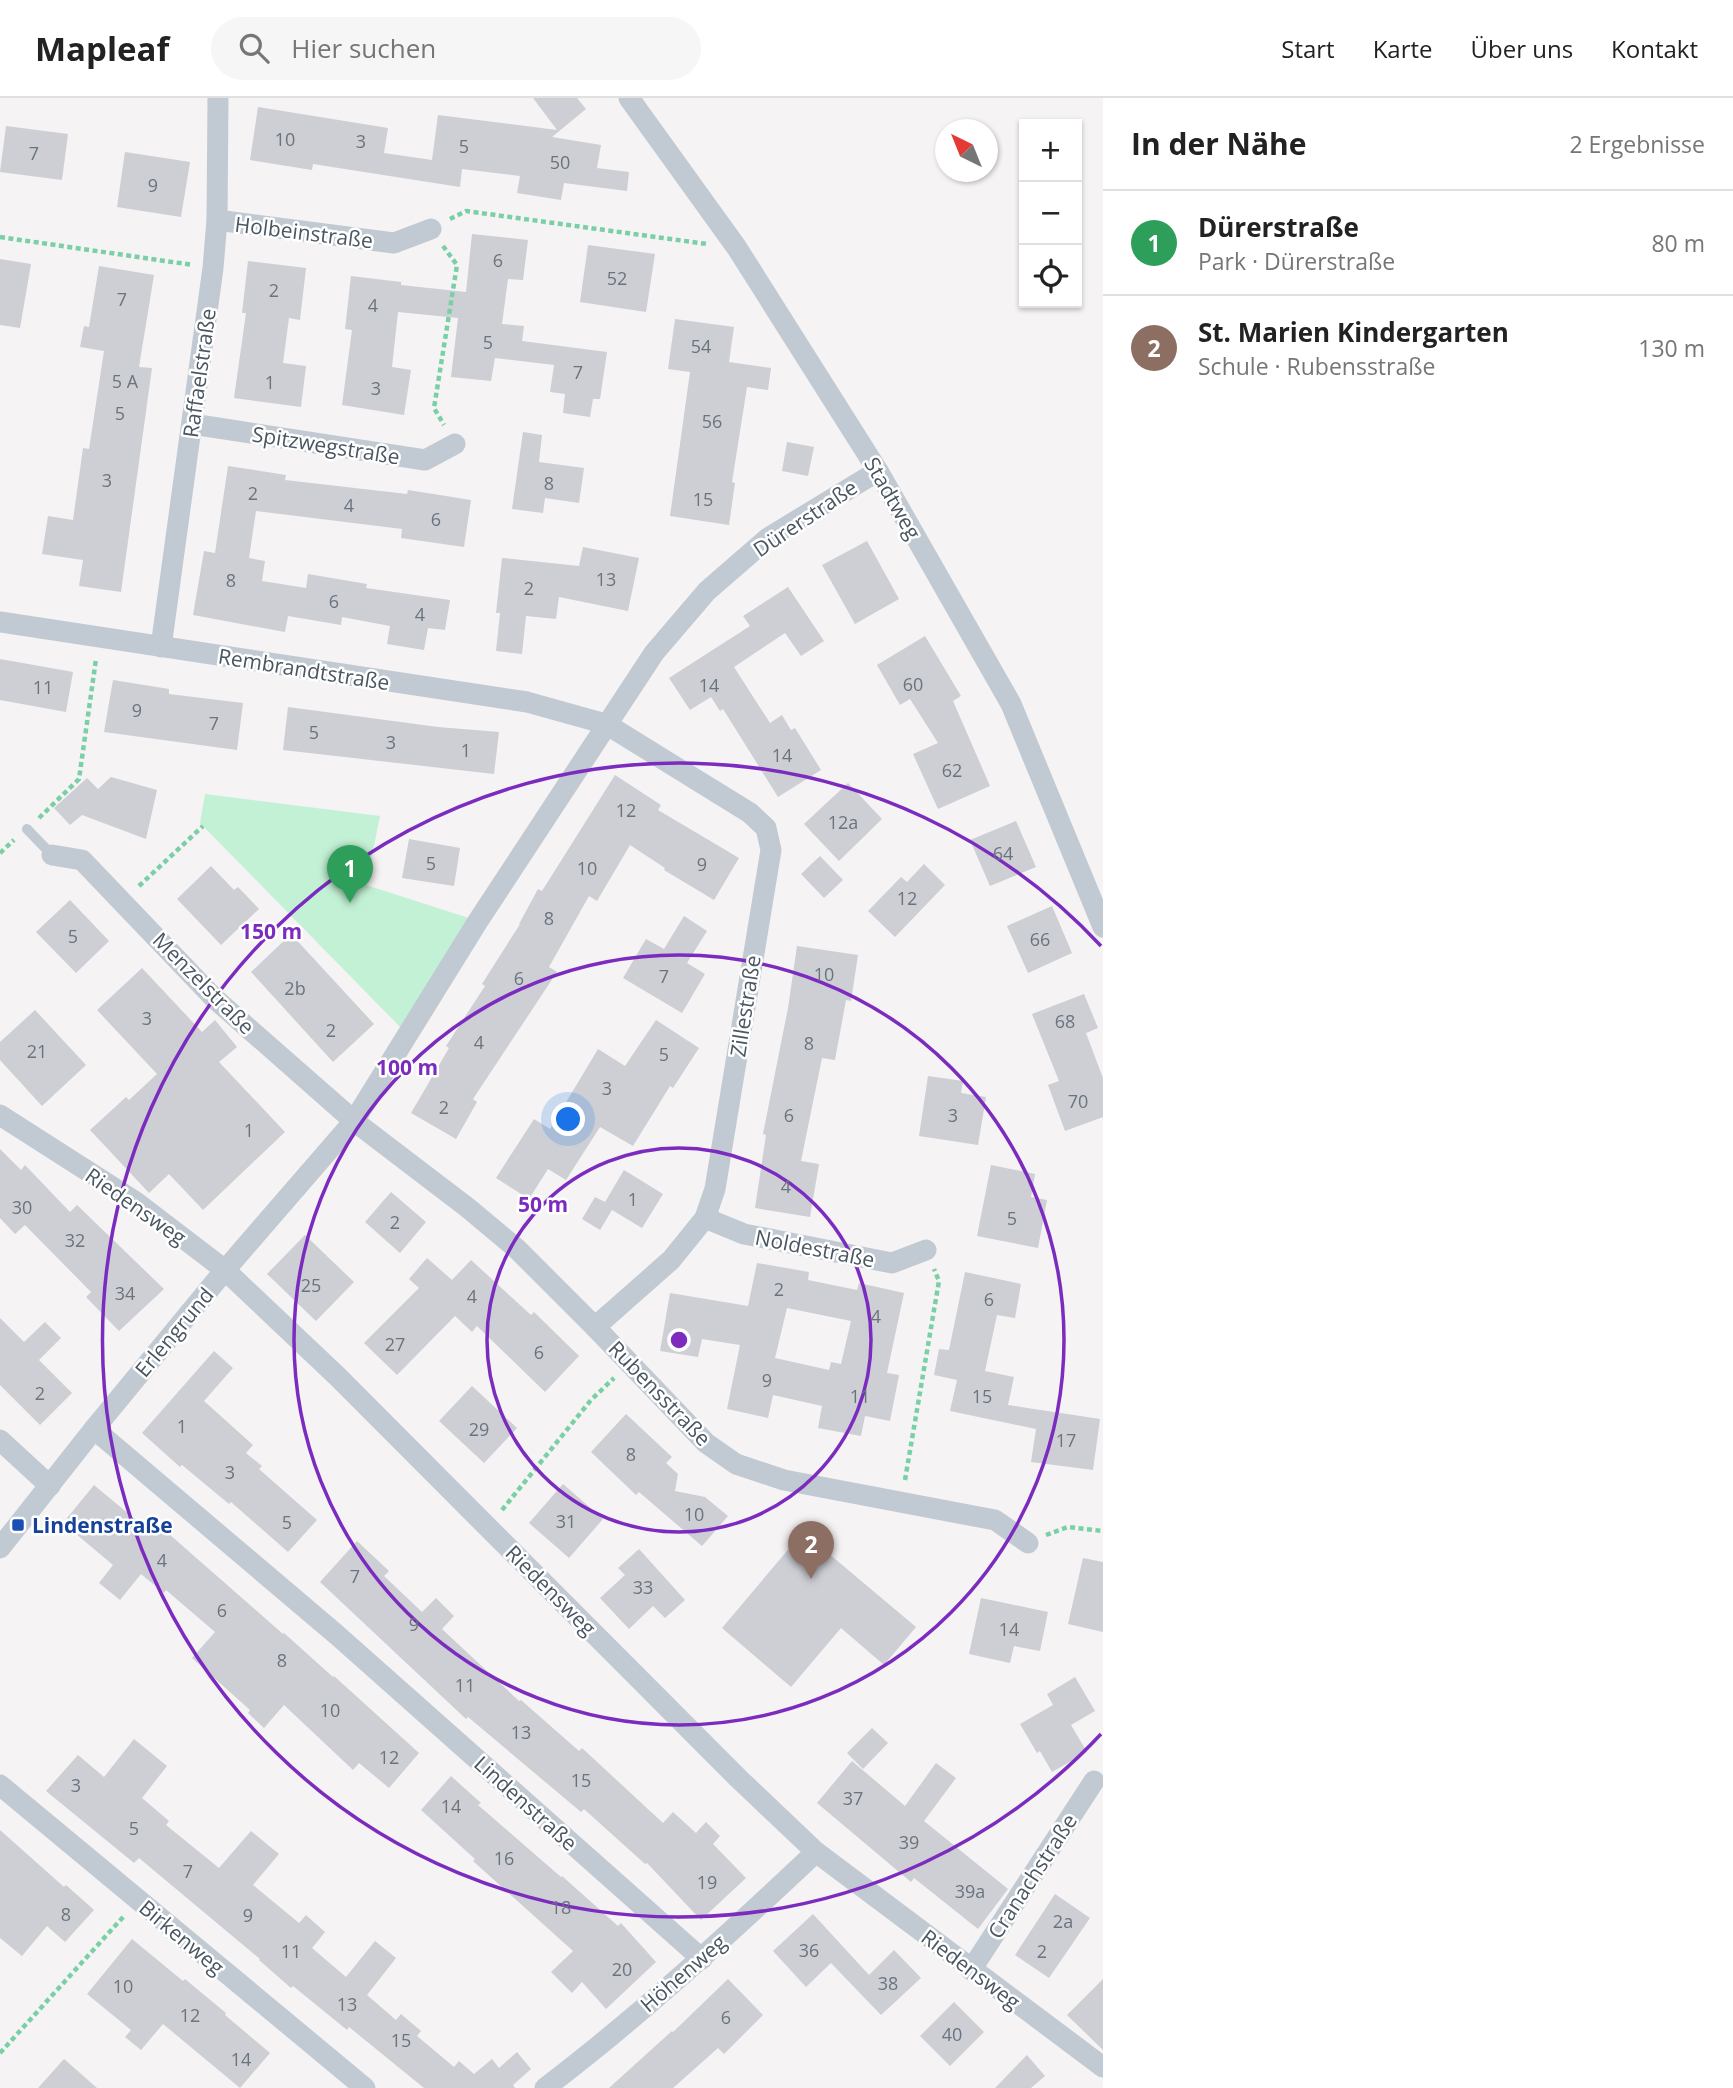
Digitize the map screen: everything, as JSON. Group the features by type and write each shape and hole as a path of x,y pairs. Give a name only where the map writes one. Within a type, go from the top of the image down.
{"street":[{"name":"Raffaelstraße","path":"161,647 213,268 217,220 218,98"},
{"name":"Stadtweg","path":"629,98 737,248 878,471 1011,704 1103,927"},
{"name":"Holbeinstraße","path":"217,220 394,243 431,229"},
{"name":"Spitzwegstraße","path":"192,424 425,460 455,443"},
{"name":"Dürerstraße","path":"354,1121 478,921 654,653 707,592 768,538 878,471"},
{"name":"Rembrandtstraße","path":"0,622 527,702 606,724"},
{"name":"Zillestraße","path":"595,1327 671,1260 705,1218 715,1189 771,850 766,828 750,813 606,724"},
{"name":"Menzelstraße","path":"52,855 82,860 214,998 354,1121"},
{"name":"Riedensweg","path":"0,1115 136,1202 225,1270 337,1376 738,1778 816,1852 1103,2067"},
{"name":"Erlengrund","path":"0,1548 225,1270 354,1121"},
{"name":"Rubensstraße","path":"354,1121 517,1249 706,1443 736,1464 784,1480 995,1520 1028,1543"},
{"name":"Noldestraße","path":"705,1218 744,1234 892,1263 926,1250"},
{"name":"Lindenstraße","path":"94,1429 337,1635 702,1959"},
{"path":"0,1440 50,1486"},
{"name":"Cranachstraße","path":"971,1970 1094,1782"},
{"name":"Birkenweg","path":"0,1785 365,2088"},
{"name":"Höhenweg","path":"545,2088 702,1959 816,1852"}],"lane":[{"path":"27,829 52,855"}],"path":[{"path":"455,443 433,408 457,265 431,229 466,211 737,248"},
{"path":"0,237 213,268"},
{"path":"0,853 79,779 100,638"},
{"path":"122,901 203,826"},
{"path":"901,1502 939,1281 926,1250"},
{"path":"488,1527 591,1400 629,1363"},
{"path":"1028,1543 1068,1527 1103,1531"},
{"path":"0,2053 138,1900"}],"green space":[{"path":"205,794 380,816 366,885 478,921 406,1033 200,823"}],"building":[{"path":"533,98 577,98 586,109 552,137 601,145 597,168 629,172 627,191 564,183 561,200 517,193 520,176 462,169 460,187 313,164 312,170 250,160 258,107 388,128 384,153 432,160 438,115 557,130"},
{"path":"6,126 68,134 62,180 0,172"},
{"path":"125,152 190,162 181,217 117,207"},
{"path":"472,234 528,240 523,280 508,279 502,324 524,326 522,341 607,352 600,399 593,399 590,417 563,413 565,394 550,392 554,365 495,358 491,381 451,377 458,318 398,312 392,367 411,370 404,415 342,405 352,330 345,329 351,276 466,292"},
{"path":"588,245 655,254 646,312 580,302"},
{"path":"0,259 31,264 20,328 0,325"},
{"path":"248,261 306,268 300,320 289,318 283,363 306,366 301,407 234,398 246,313 242,313"},
{"path":"99,266 154,275 139,367 152,368 121,592 79,586 83,560 42,554 48,516 73,520 83,448 89,449 104,351 80,347 84,326 89,327"},
{"path":"675,319 734,327 729,362 771,368 768,390 747,387 732,482 735,483 729,525 670,516 690,372 668,369"},
{"path":"523,432 542,435 539,462 584,468 579,503 545,498 543,513 512,509"},
{"path":"787,442 814,447 808,476 782,471"},
{"path":"228,466 286,475 285,480 407,494 408,490 471,500 464,547 401,538 402,529 256,511 249,558 265,561 262,581 306,588 308,574 367,584 366,588 450,600 445,630 428,628 424,650 387,644 390,626 342,617 341,625 288,616 285,632 193,615 204,551 215,553"},
{"path":"867,541 899,599 855,624 822,565"},
{"path":"583,547 639,558 628,611 559,597 556,619 526,616 522,654 496,651 500,613 496,613 502,558 579,566"},
{"path":"788,587 824,641 801,656 785,633 734,667 770,723 782,715 791,730 795,728 821,770 778,797 723,709 720,711 711,697 690,710 669,678 750,626 743,616"},
{"path":"925,636 961,696 953,701 990,786 938,809 913,754 938,743 910,699 900,705 877,665"},
{"path":"0,659 73,672 66,712 0,700"},
{"path":"113,680 169,689 169,694 243,703 237,750 104,732"},
{"path":"288,707 438,727 499,732 494,774 283,750"},
{"path":"615,775 661,805 658,810 739,858 714,900 664,870 665,868 630,845 597,901 589,896 549,967 557,972 473,1099 477,1102 456,1139 411,1113 449,1048 446,1046 485,986 482,984 520,924 538,889 542,891"},
{"path":"111,777 157,790 146,839 82,815 70,825 54,808 87,778 98,789"},
{"path":"848,783 882,819 839,861 804,824"},
{"path":"1016,821 1036,867 990,886 970,840"},
{"path":"409,839 460,848 454,886 402,878"},
{"path":"820,856 843,880 824,898 801,874"},
{"path":"924,864 945,885 895,937 868,911 901,877 907,882"},
{"path":"211,866 234,890 238,887 259,909 221,945 177,899"},
{"path":"70,900 109,941 76,973 36,932"},
{"path":"1052,906 1072,953 1028,973 1007,926"},
{"path":"684,916 707,931 687,963 705,974 682,1013 623,978 646,939 664,949"},
{"path":"291,934 374,1024 333,1062 251,972"},
{"path":"797,946 858,955 851,1001 846,1000 835,1060 822,1058 801,1161 819,1164 810,1217 755,1208 766,1135 763,1134 788,1008"},
{"path":"142,968 202,1032 215,1020 237,1047 219,1062 285,1132 203,1210 169,1174 149,1193 90,1130 126,1097 129,1100 157,1074 97,1010"},
{"path":"1084,994 1098,1028 1086,1033 1103,1078 1103,1117 1065,1131 1048,1085 1059,1081 1032,1014"},
{"path":"35,1010 86,1065 42,1106 0,1060 0,1042"},
{"path":"656,1020 699,1048 673,1088 670,1086 633,1146 600,1127 566,1180 548,1169 529,1199 496,1178 534,1119 550,1129 598,1049 625,1066"},
{"path":"928,1076 963,1081 961,1093 986,1097 978,1145 919,1136"},
{"path":"0,1149 21,1170 25,1165 70,1212 77,1205 164,1289 119,1331 86,1297 91,1292 25,1225 15,1234 0,1218"},
{"path":"991,1165 1035,1174 1031,1197 1047,1200 1038,1248 977,1236"},
{"path":"624,1170 663,1194 642,1228 612,1210 600,1230 582,1219 595,1197 605,1202"},
{"path":"391,1192 426,1222 400,1253 365,1222"},
{"path":"305,1235 354,1282 316,1321 267,1274"},
{"path":"427,1258 452,1280 471,1260 531,1315 534,1312 579,1356 545,1392 477,1326 472,1332 455,1316 397,1375 364,1343 419,1288 409,1279"},
{"path":"757,1263 809,1272 808,1280 857,1290 859,1283 904,1293 887,1373 899,1375 890,1421 865,1416 861,1436 818,1428 822,1406 773,1395 768,1418 727,1409 740,1345 702,1339 698,1357 660,1351 670,1293 748,1306","holes":["787,1308 851,1321 841,1364 831,1362 829,1370 775,1358"]},
{"path":"965,1272 1021,1284 1015,1318 997,1315 985,1371 1014,1377 1008,1405 1100,1419 1093,1470 1031,1462 1036,1429 950,1411 957,1380 934,1375 939,1349 949,1350"},
{"path":"0,1318 24,1342 45,1322 61,1338 39,1360 72,1393 40,1425 0,1385"},
{"path":"214,1351 233,1368 204,1401 253,1445 246,1453 262,1466 259,1469 317,1520 288,1552 231,1502 229,1504 182,1465 180,1467 142,1433"},
{"path":"472,1386 517,1428 484,1463 439,1421"},
{"path":"626,1414 672,1457 666,1463 678,1474 675,1491 705,1497 728,1516 702,1546 639,1492 636,1495 591,1452"},
{"path":"563,1484 603,1519 569,1558 529,1523"},
{"path":"94,1485 154,1535 161,1527 419,1753 389,1788 359,1763 353,1770 284,1705 264,1728 248,1713 250,1710 192,1658 215,1632 166,1590 164,1593 141,1574 120,1600 99,1583 113,1565 63,1523"},
{"path":"803,1532 916,1627 884,1665 841,1628 791,1687 722,1628"},
{"path":"357,1541 389,1571 384,1576 422,1612 436,1598 454,1616 442,1629 519,1701 579,1751 582,1748 663,1823 673,1812 696,1833 706,1822 720,1836 713,1844 746,1878 701,1920 647,1863 584,1809 581,1812 468,1717 466,1719 320,1582"},
{"path":"639,1549 685,1600 665,1618 653,1606 629,1629 600,1598 625,1575 618,1568"},
{"path":"1083,1558 1103,1562 1103,1632 1068,1624"},
{"path":"981,1598 1048,1612 1040,1651 1014,1646 1010,1663 969,1654"},
{"path":"1075,1677 1095,1711 1071,1725 1087,1752 1052,1772 1020,1724 1053,1705 1047,1694"},
{"path":"872,1728 888,1743 863,1769 847,1753"},
{"path":"134,1739 167,1766 142,1798 169,1821 166,1825 219,1868 251,1831 279,1854 253,1885 299,1923 306,1915 325,1932 312,1948 346,1977 375,1941 396,1958 367,1995 396,2020 401,2014 421,2031 417,2036 454,2067 459,2061 474,2074 492,2059 499,2068 517,2052 531,2069 513,2085 515,2088 424,2088 349,2027 347,2030 293,1986 291,1988 139,1858 134,1863 46,1791 78,1755 104,1777"},
{"path":"852,1761 905,1806 936,1763 956,1778 924,1821 1008,1889 978,1929 914,1878 911,1882 817,1803"},
{"path":"451,1776 481,1803 478,1805 561,1877 618,1926 621,1923 656,1962 606,2009 582,1982 572,1993 551,1972 573,1951 421,1810"},
{"path":"0,1830 94,1910 65,1942 47,1926 22,1956 0,1938"},
{"path":"1055,1894 1090,1918 1049,1978 1015,1955"},
{"path":"813,1914 869,1975 894,1950 921,1978 881,2015 831,1963 806,1987 773,1951"},
{"path":"132,1939 183,1981 185,1979 270,2053 240,2088 163,2024 141,2050 125,2037 131,2030 87,1994"},
{"path":"728,1979 763,2015 724,2054 718,2048 673,2088 609,2088 673,2032"},
{"path":"1103,1979 1103,2050 1067,2015"},
{"path":"954,2002 984,2032 950,2066 920,2036"},
{"path":"1027,2055 1045,2076 1031,2088 995,2088"},
{"path":"64,2059 97,2088 38,2088"}],"place":[{"name":"Dürerstraße","path":"350,903"},
{"name":"Lindenstraße","path":"18,1525"},
{"name":"St. Marien Kindergarten","path":"811,1579"}]}
